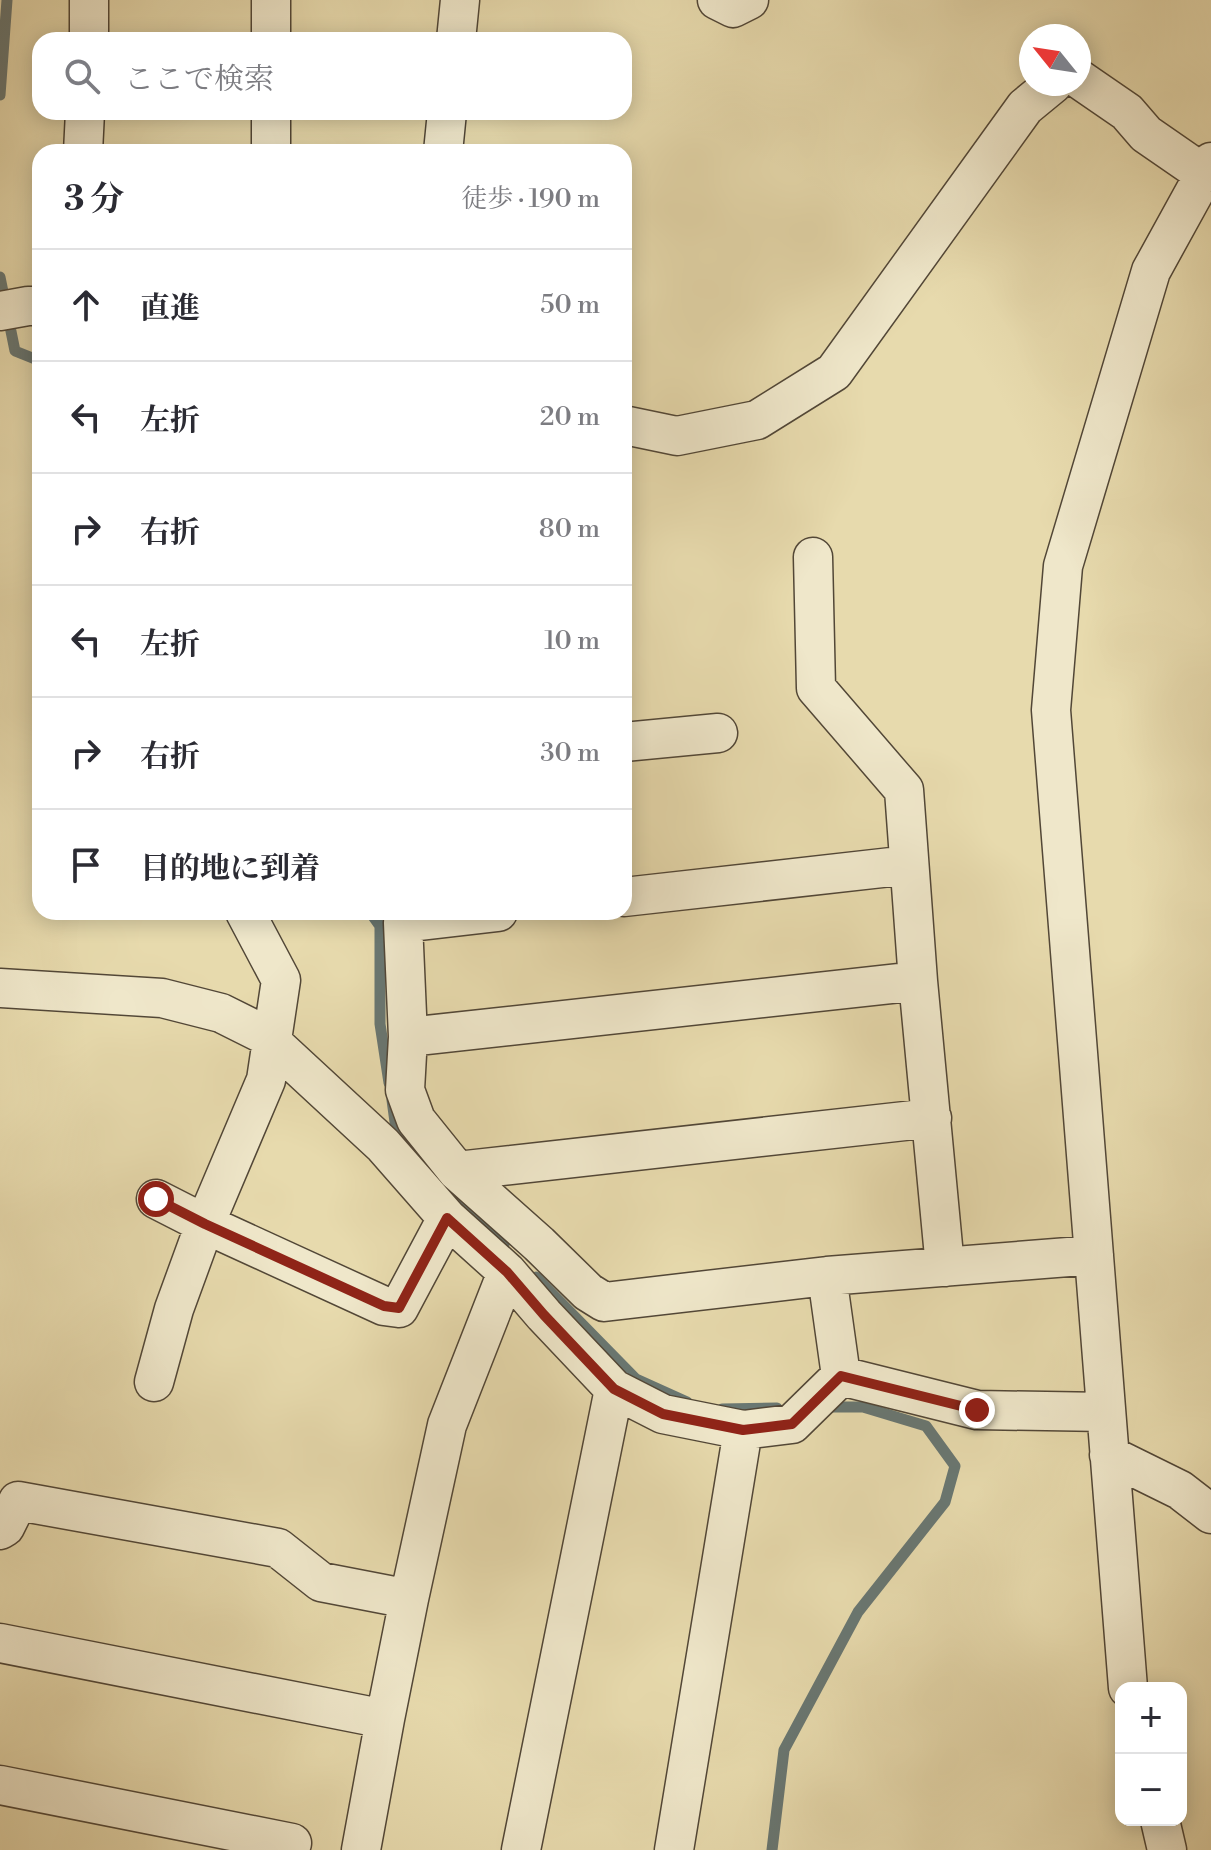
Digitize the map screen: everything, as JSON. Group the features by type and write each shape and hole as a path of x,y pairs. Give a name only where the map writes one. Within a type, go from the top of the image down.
{"street":[{"path":"89,0 89,32"},
{"path":"271,0 271,32"},
{"path":"457,32 460,0"},
{"path":"717,0 733,8 749,0"},
{"path":"1091,87 1127,112 1146,134 1207,168 1151,271 1063,566 1051,710 1128,1682"},
{"path":"632,427 677,436 757,420 834,372 1025,107 1038,96"},
{"path":"83,144 85,120"},
{"path":"271,120 271,144"},
{"path":"444,144 446,120"},
{"path":"813,557 816,688 904,790 918,981 945,1267"},
{"path":"632,741 718,733"},
{"path":"632,896 909,865"},
{"path":"154,1382 174,1309 205,1224 266,1080 281,980 249,920"},
{"path":"429,920 403,923 408,1037 405,1090 416,1120 457,1171 588,1292 604,1302 827,1276 1094,1255"},
{"path":"408,1037 918,981"},
{"path":"0,988 162,998 221,1013 263,1034 383,1145 447,1218 507,1272 614,1389 663,1414 743,1430 792,1424 841,1376"},
{"path":"457,1171 932,1118"},
{"path":"156,1199 384,1306 399,1308 447,1218"},
{"path":"361,1850 409,1599 447,1425 507,1272"},
{"path":"827,1276 841,1376"},
{"path":"841,1376 977,1410 1106,1412"},
{"path":"521,1850 614,1389"},
{"path":"674,1850 743,1430"},
{"path":"1109,1455 1180,1490 1211,1514"},
{"path":"0,1530 5,1527 18,1501 278,1548 321,1582 409,1599"},
{"path":"0,1643 385,1719"},
{"path":"0,1785 292,1843"},
{"path":"1161,1826 1167,1850"}],"waterway":[{"path":"0,95 7,0"},
{"path":"0,277 15,351 32,358"},
{"path":"376,920 380,926 380,1024 389,1083"},
{"path":"392,1100 395,1122 405,1135"},
{"path":"453,1191 504,1245"},
{"path":"536,1277 636,1379 687,1402"},
{"path":"772,1850 784,1750 858,1612 945,1502 955,1466 926,1426 863,1407 822,1407"},
{"path":"722,1409 777,1408"}],"route":[{"path":"156,1199 384,1306 399,1308 447,1218 507,1272 614,1389 663,1414 743,1430 792,1424 841,1376 977,1410"}]}
